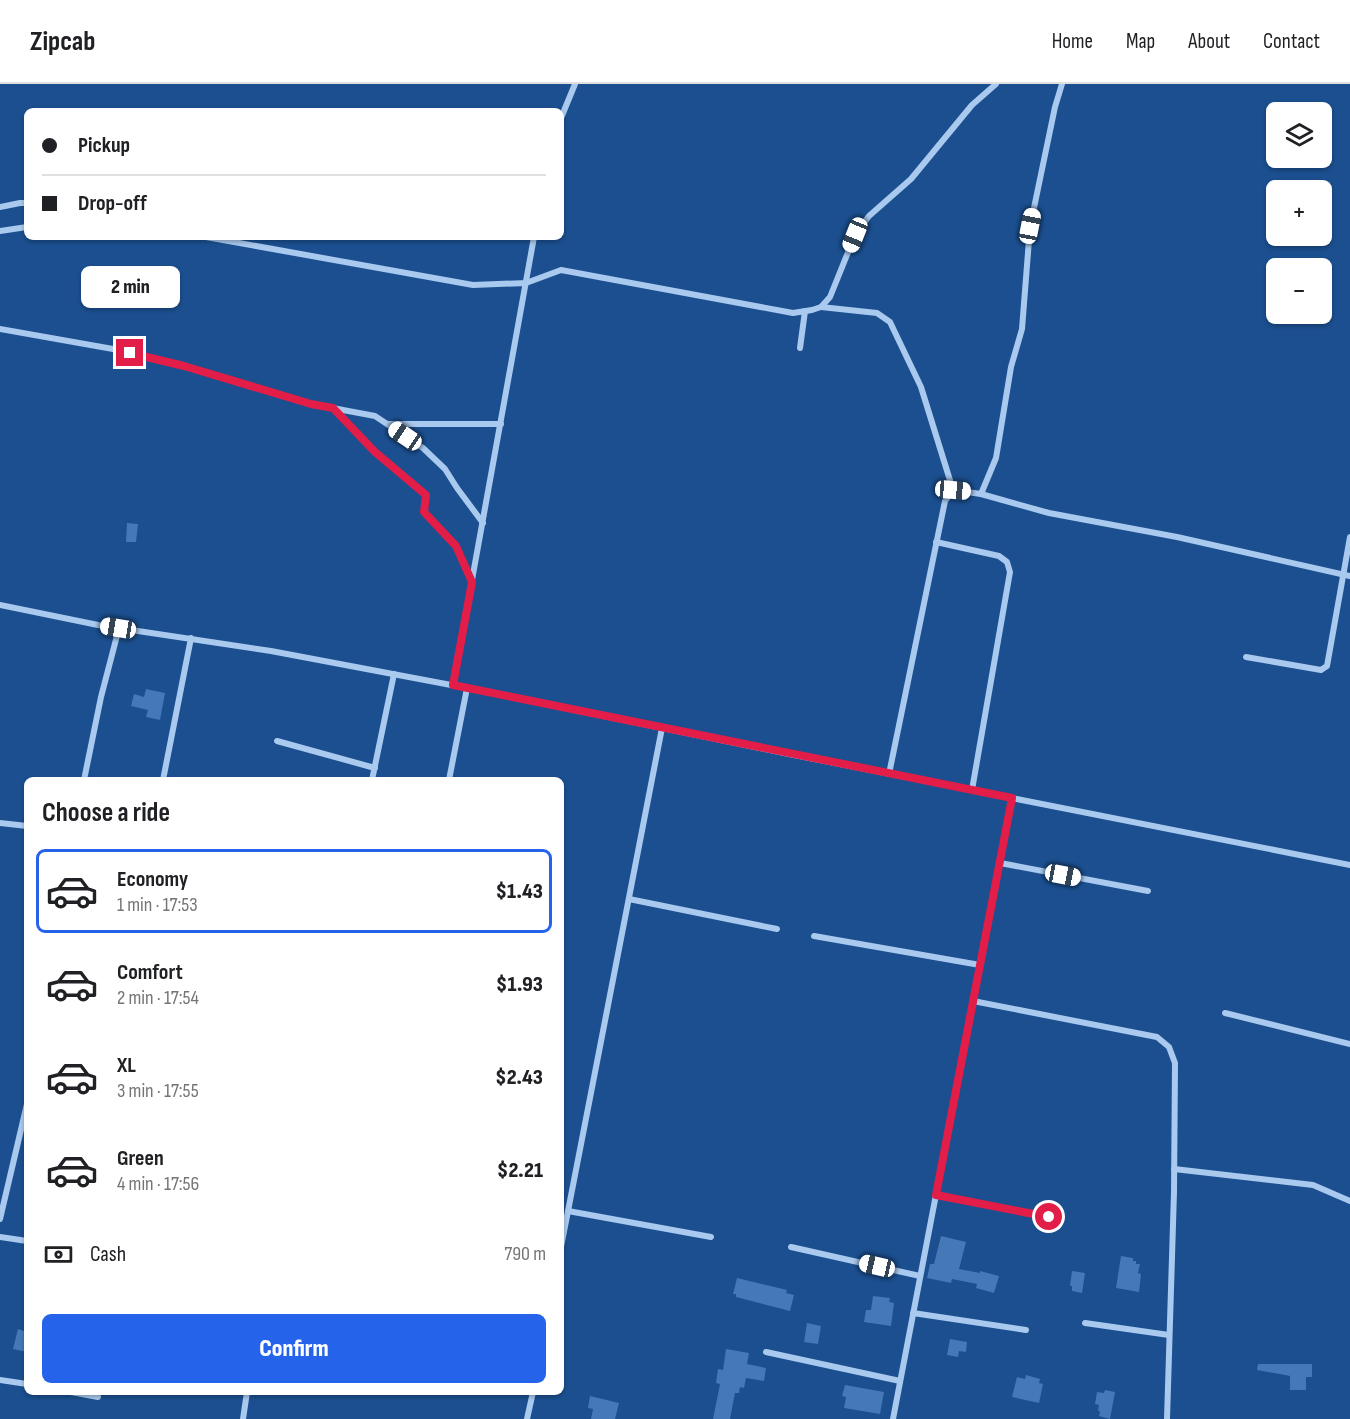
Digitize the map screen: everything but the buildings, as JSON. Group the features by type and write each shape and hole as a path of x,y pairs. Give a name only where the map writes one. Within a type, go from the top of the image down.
{"street":[{"path":"564,110 574,84"},
{"path":"821,307 830,297 855,235 869,216 911,179 972,105 996,84"},
{"path":"981,494 996,458 1011,367 1022,329 1030,226 1062,84"},
{"path":"1,206 24,203"},
{"path":"0,231 24,227"},
{"path":"223,240 473,285 526,283 561,270 793,313 821,307 877,313 890,322 921,387 953,490"},
{"path":"453,685 533,240"},
{"path":"800,348 804,311"},
{"path":"0,329 113,349 184,366 311,404 375,417 423,448 445,469 483,523"},
{"path":"333,408 375,452 426,495 424,512 456,546 472,582"},
{"path":"388,424 501,424"},
{"path":"953,490 981,494 1049,513 1177,537 1347,575"},
{"path":"889,774 945,501 953,490"},
{"path":"1246,657 1321,670 1327,666 1347,575 1350,537"},
{"path":"936,542 999,556 1006,562 1010,572 972,790"},
{"path":"0,605 118,628 191,638 453,685 1350,865"},
{"path":"85,777 118,628"},
{"path":"164,777 191,638"},
{"path":"373,777 394,674"},
{"path":"450,777 467,688"},
{"path":"564,1231 662,728"},
{"path":"277,741 375,768"},
{"path":"892,1419 1012,798"},
{"path":"0,823 24,826"},
{"path":"1000,862 1148,891"},
{"path":"629,898 777,929"},
{"path":"814,936 980,965"},
{"path":"973,1001 1156,1037 1169,1047 1175,1063 1167,1419"},
{"path":"1225,1013 1350,1044"},
{"path":"0,1219 24,1117"},
{"path":"1174,1169 1313,1185 1350,1201"},
{"path":"936,1195 1049,1217"},
{"path":"568,1211 711,1237"},
{"path":"0,1237 24,1241"},
{"path":"791,1246 920,1276"},
{"path":"913,1313 1026,1330"},
{"path":"1085,1323 1169,1335"},
{"path":"766,1352 900,1381"},
{"path":"0,1380 24,1384"},
{"path":"87,1395 98,1397"},
{"path":"243,1419 247,1395"},
{"path":"527,1419 532,1395"}],"route":[{"path":"130,353 184,366 311,404 333,408 375,452 426,495 424,512 456,546 472,582 453,685 1012,798 936,1195 1049,1217"}]}
